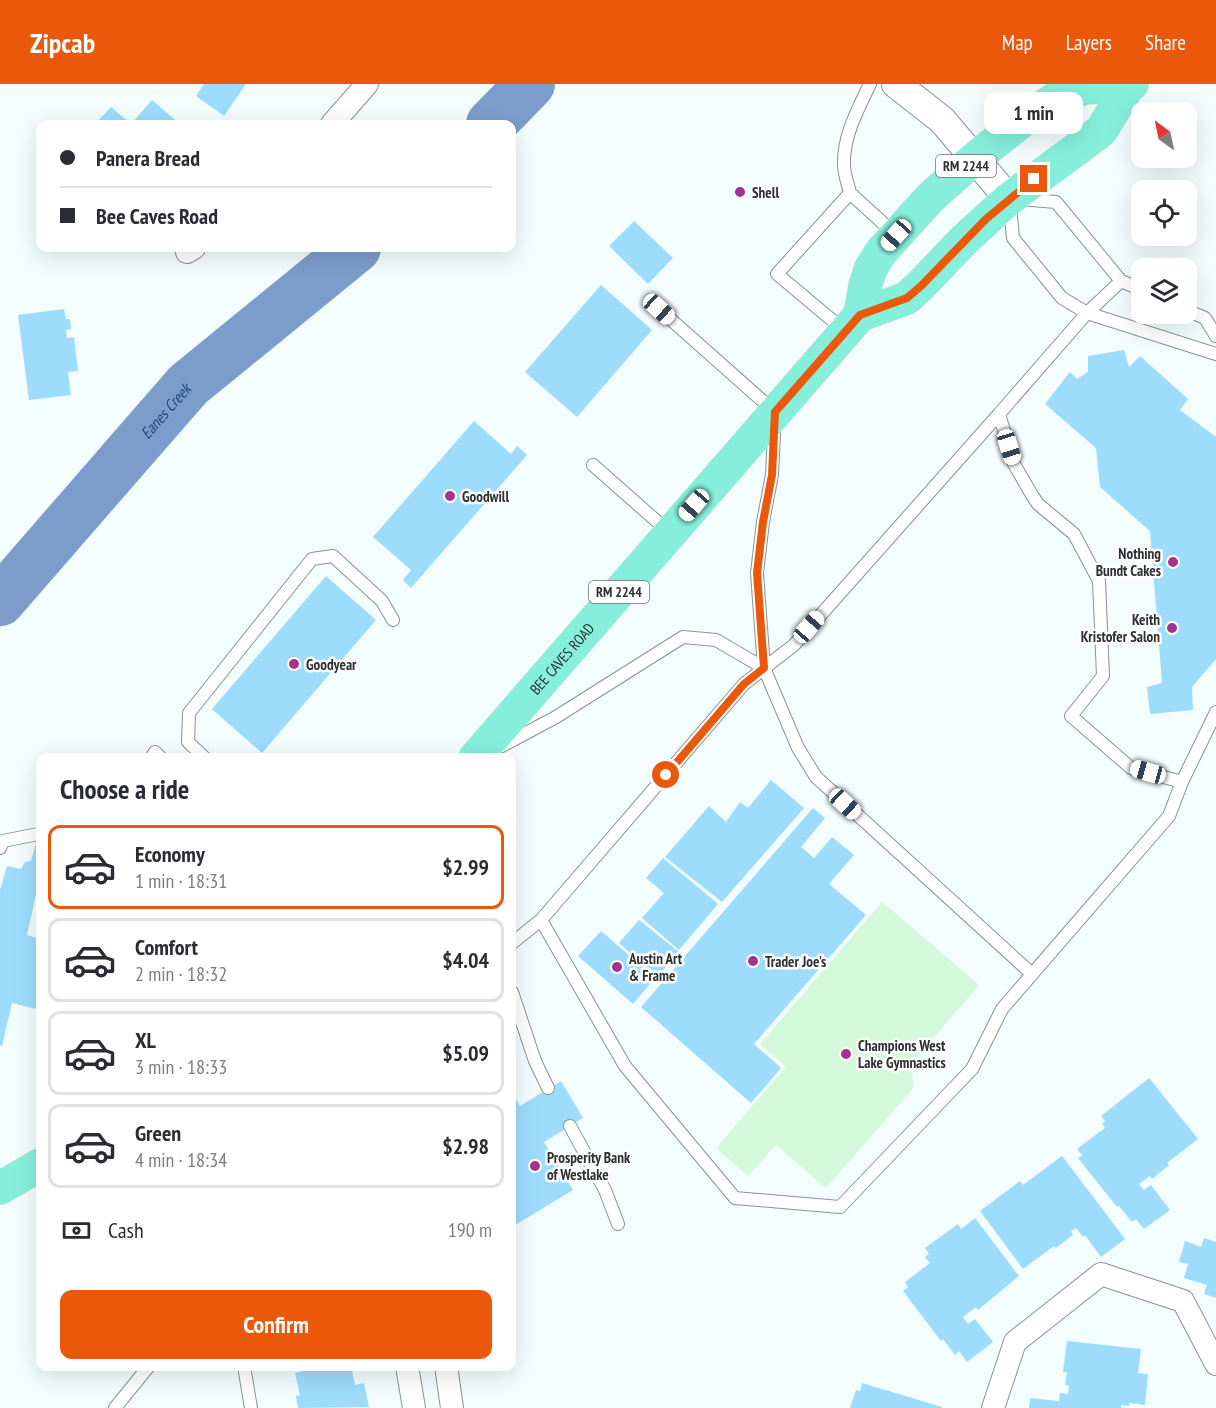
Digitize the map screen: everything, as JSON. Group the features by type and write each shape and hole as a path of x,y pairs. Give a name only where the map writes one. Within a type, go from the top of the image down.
{"main road":[{"name":"BEE CAVES ROAD","path":"853,324 871,268 881,252 930,198 975,158 1026,118 1061,95 1086,88 1131,85"},
{"name":"BEE CAVES ROAD","path":"479,753 853,324 907,298 921,286 964,240 1010,199 1101,131 1131,85"},
{"path":"0,1188 36,1167"}],"street":[{"path":"336,120 367,84"},
{"path":"896,84 942,120 1010,199"},
{"path":"993,1408 1015,1342 1101,1274 1183,1301 1216,1364"},
{"path":"407,1371 414,1408"},
{"path":"447,1371 452,1408"}],"lane":[{"path":"870,84 846,142 844,166 850,193 896,235"},
{"path":"850,193 777,274 853,324"},
{"path":"1131,285 1121,280 1056,202 1010,199 1013,238 1062,298 1087,313 1216,354"},
{"path":"516,940 541,920 744,684 794,645 1087,313 1121,280"},
{"path":"659,309 775,412 772,475 757,573 764,668 798,748 816,777 1032,974"},
{"path":"1197,315 1204,318 1216,336"},
{"path":"999,414 1014,464 1032,495 1038,504 1074,534 1099,581 1103,676 1071,716 1131,768 1182,782"},
{"path":"593,465 670,533"},
{"path":"200,753 188,742 189,713 312,559 333,556 382,602 393,620"},
{"path":"490,753 555,717 683,637 716,640 764,668"},
{"path":"541,920 625,1066 735,1198 840,1207 972,1069 1002,1009 1169,816 1182,782 1216,712"},
{"path":"0,848 3,840 36,834"},
{"path":"516,1004 535,1061 548,1088"},
{"path":"570,1126 605,1190 618,1224"},
{"path":"115,1408 145,1371"},
{"path":"245,1371 251,1408"}],"green space":[{"name":"Champions West Lake Gymnastics","path":"882,902 979,985 910,1065 914,1087 826,1188 776,1145 748,1176 716,1148 786,1067 760,1044"}],"building":[{"path":"204,84 246,84 224,116 196,96"},
{"path":"152,100 175,120 134,120"},
{"path":"111,107 126,120 99,120"},
{"path":"634,221 673,258 648,284 609,246"},
{"path":"601,285 652,330 577,417 525,372"},
{"path":"64,309 66,319 70,319 71,329 66,330 67,338 74,337 78,371 68,372 71,395 29,400 18,315"},
{"path":"1124,350 1129,367 1140,356 1188,399 1180,410 1216,437 1216,659 1192,687 1193,710 1150,714 1147,687 1162,683 1150,531 1100,487 1096,448 1045,404 1070,372 1077,379 1088,372 1088,356"},
{"name":"Goodwill","path":"474,421 511,454 517,446 527,455 411,588 403,580 411,570 373,537"},
{"name":"Goodyear","path":"326,576 376,620 262,753 212,709"},
{"path":"771,780 804,808 722,902 665,857 709,806 726,822 740,802 748,808"},
{"name":"Trader Joe's","path":"813,808 825,818 801,847 814,858 832,837 854,855 829,884 866,915 754,1044 781,1068 751,1103 641,1007"},
{"path":"36,842 36,894 27,935 36,938 36,1009 12,1003 2,1046 0,1045 0,890 7,866 21,869 25,862 31,861"},
{"path":"663,858 718,904 679,950 642,918 664,893 646,878"},
{"path":"639,920 679,952 657,977 619,943"},
{"name":"Austin Art & Frame","path":"601,931 655,978 633,1004 578,956"},
{"path":"1149,1078 1198,1139 1167,1163 1169,1165 1152,1179 1150,1176 1139,1184 1144,1190 1151,1185 1170,1210 1144,1229 1136,1219 1132,1222 1119,1206 1117,1207 1078,1158 1082,1155 1077,1149 1105,1128 1102,1124 1105,1121 1101,1116"},
{"name":"Prosperity Bank of Westlake","path":"561,1081 583,1118 544,1142 573,1190 516,1225 516,1098 520,1106"},
{"path":"1062,1156 1125,1239 1101,1257 1085,1235 1083,1237 1076,1228 1071,1231 1073,1235 1023,1269 980,1211 1020,1181 1023,1185"},
{"path":"975,1218 1019,1276 978,1310 976,1307 963,1317 968,1324 975,1319 993,1342 967,1362 959,1351 955,1355 943,1339 941,1341 903,1291 908,1287 905,1282 930,1263 925,1257 929,1254 925,1248 958,1224 961,1229"},
{"path":"1204,1238 1216,1242 1216,1298 1204,1294 1207,1285 1184,1278 1188,1264 1179,1262 1185,1241 1201,1247"},
{"path":"1067,1341 1141,1349 1138,1373 1148,1374 1145,1405 1130,1403 1129,1406 1121,1405 1121,1408 1029,1408 1030,1398 1059,1401 1060,1393 1068,1394 1069,1386 1065,1385 1067,1372 1063,1372"},
{"path":"352,1371 355,1385 364,1383 369,1407 298,1408 296,1396 300,1395 295,1373"},
{"path":"862,1383 942,1408 850,1408 856,1390 860,1391"}],"waterway":[{"name":"Eanes Creek","path":"495,120 530,84"},
{"name":"Eanes Creek","path":"0,601 188,385 351,252"}],"place":[{"name":"Shell","path":"740,192"},
{"name":"Goodwill","path":"450,496"},
{"name":"Nothing Bundt Cakes","path":"1173,562"},
{"name":"Keith Kristofer Salon","path":"1172,628"},
{"name":"Goodyear","path":"294,664"},
{"name":"Trader Joe's","path":"753,961"},
{"name":"Austin Art & Frame","path":"617,967"},
{"name":"Champions West Lake Gymnastics","path":"846,1054"},
{"name":"Prosperity Bank of Westlake","path":"535,1166"}],"route":[{"path":"666,775 744,684 764,668 757,573 772,475 775,412 860,315 907,298 986,219 1034,179"}]}
